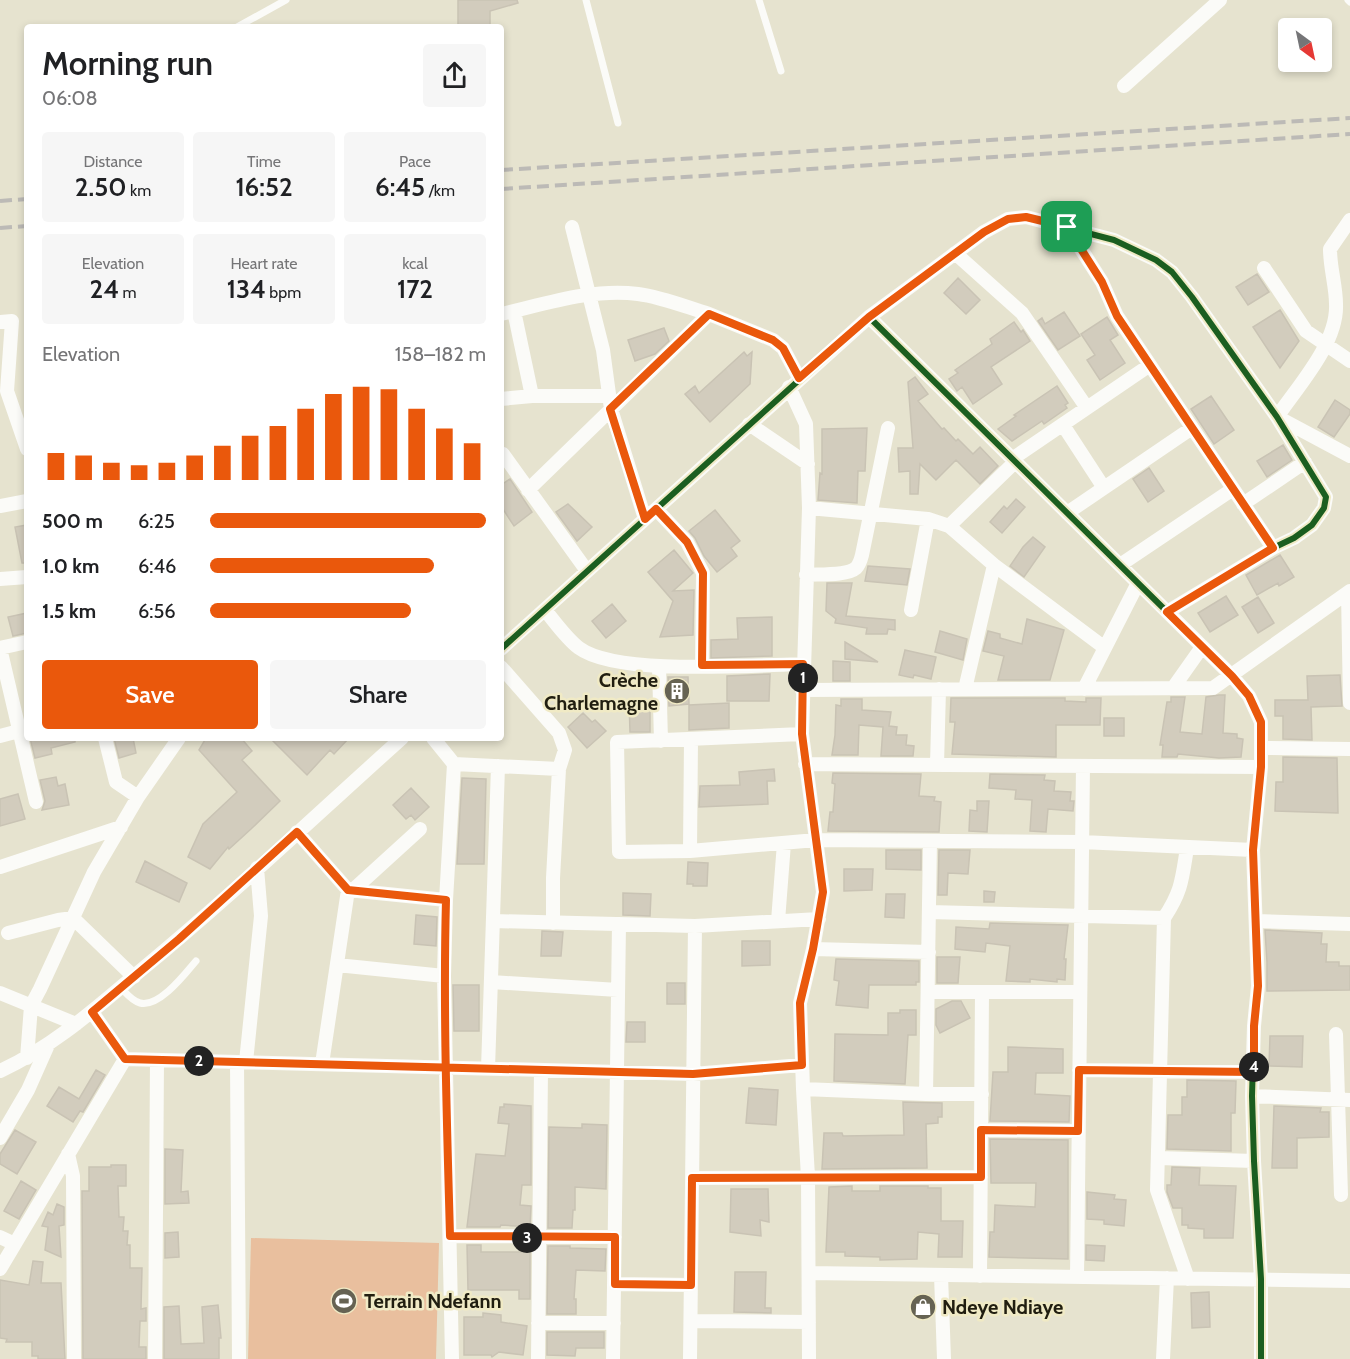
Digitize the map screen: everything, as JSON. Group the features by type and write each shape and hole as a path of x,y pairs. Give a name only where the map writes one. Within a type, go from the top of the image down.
{"street":[{"path":"1124,87 1220,0"},
{"path":"504,646 869,317 984,232 1008,219 1026,217 1114,240 1156,260 1172,272 1277,417 1326,497 1324,508 1312,525 1294,538 1273,548 1167,612"},
{"path":"1277,417 1326,345 1334,324 1336,306 1330,249 1350,220"},
{"path":"572,227 603,350 610,403 645,519"},
{"path":"1067,227 1102,282 1117,316 1273,548"},
{"path":"955,253 1022,313 1087,408"},
{"path":"1264,268 1306,331 1350,361"},
{"path":"532,396 507,312 588,294 637,294 660,298 709,314 773,340 783,348 806,424 809,508 802,734 823,892 800,1003 808,1177 809,1359"},
{"path":"528,490 610,403 709,314"},
{"path":"869,317 1232,676 1249,696 1261,722 1261,767 1253,850 1258,986 1252,1095 1261,1279 1261,1359"},
{"path":"0,322 12,321 7,391 24,440"},
{"path":"949,526 1014,460 1150,365"},
{"path":"504,399 532,396 610,403"},
{"path":"1277,417 1350,456"},
{"path":"749,424 808,464"},
{"path":"1062,425 1104,488"},
{"path":"806,575 840,573 855,569 862,555 888,428"},
{"path":"1067,513 1192,428"},
{"path":"504,455 587,571"},
{"path":"1244,504 1305,462"},
{"path":"1119,565 1233,489"},
{"path":"0,506 24,502"},
{"path":"809,508 928,519 949,526 994,565 1105,648"},
{"path":"656,509 687,542 703,573 702,665"},
{"path":"911,610 928,519"},
{"path":"966,689 994,565"},
{"path":"0,579 24,577"},
{"path":"1084,688 1138,583"},
{"path":"802,690 1213,688 1349,592"},
{"path":"1349,592 1350,704"},
{"path":"545,610 577,647 593,656 615,662 659,666 803,664"},
{"path":"24,643 0,648 36,802"},
{"path":"1173,688 1202,647"},
{"path":"659,666 661,741"},
{"path":"504,670 559,733 565,750 559,769 553,923"},
{"path":"938,765 939,689"},
{"path":"0,736 19,731"},
{"path":"802,734 617,742 619,852 690,851 816,840 1082,842 1253,850"},
{"path":"690,851 691,740"},
{"path":"106,741 116,782 138,797"},
{"path":"27,1058 31,1006 94,872 138,797 177,741"},
{"path":"0,1071 27,1058 76,1024 121,988 179,939 399,741"},
{"path":"435,741 454,764 444,976 452,1359"},
{"path":"1261,748 1350,749"},
{"path":"454,764 559,769"},
{"path":"805,764 1261,767"},
{"path":"488,1069 498,766"},
{"path":"1077,1277 1083,766"},
{"path":"0,867 121,827"},
{"path":"322,1064 351,890 420,829"},
{"path":"297,832 351,890 446,900"},
{"path":"926,1094 930,841"},
{"path":"778,921 784,843"},
{"path":"1187,848 1177,899 1164,918 1157,1190 1188,1279"},
{"path":"239,1359 242,1062 261,916 257,868"},
{"path":"929,912 1164,918"},
{"path":"8,933 73,918"},
{"path":"73,918 134,977"},
{"path":"493,921 695,926 819,919"},
{"path":"1256,921 1350,924"},
{"path":"614,1359 620,924"},
{"path":"690,1359 695,926"},
{"path":"813,949 928,952"},
{"path":"337,965 444,976"},
{"path":"491,982 618,990"},
{"path":"928,992 1080,992"},
{"path":"980,1276 982,992"},
{"path":"0,993 76,1024"},
{"path":"92,1012 125,1059"},
{"path":"1336,1034 1345,1100 1341,1195"},
{"path":"1,1134 28,1090 48,1043"},
{"path":"125,1059 693,1074 802,1065"},
{"path":"0,1269 125,1059"},
{"path":"155,1359 157,1060"},
{"path":"538,1359 541,1070"},
{"path":"1079,1070 1254,1072"},
{"path":"803,1089 982,1094"},
{"path":"1252,1095 1345,1100"},
{"path":"981,1130 1078,1131"},
{"path":"68,1154 73,1176 74,1359"},
{"path":"1159,1158 1254,1161"},
{"path":"692,1178 981,1177"},
{"path":"450,1236 615,1237"},
{"path":"0,1237 15,1244"},
{"path":"809,1274 1350,1281"},
{"path":"941,1275 944,1359"},
{"path":"1163,1359 1167,1278"},
{"path":"615,1284 691,1285"},
{"path":"690,1321 809,1322"},
{"path":"538,1323 614,1323"}],"lane":[{"path":"242,24 286,0"},
{"path":"586,0 618,123"},
{"path":"759,0 781,71"},
{"path":"121,988 138,1003 148,1004 175,984 196,962"}],"shaded area":[{"name":"Terrain Ndefann","path":"251,1238 439,1243 436,1359 248,1359"}],"building":[{"path":"458,0 517,0 518,3 490,11 490,24 458,24"},
{"path":"1257,274 1269,292 1248,305 1236,287"},
{"path":"958,278 980,300 966,314 944,293"},
{"path":"1280,310 1299,341 1280,368 1253,327"},
{"path":"1064,312 1080,336 1058,350 1038,321 1042,318 1045,324"},
{"path":"1107,317 1118,335 1110,340 1125,363 1100,380 1087,360 1095,355 1081,334"},
{"path":"1014,322 1030,341 991,367 1002,384 973,404 962,387 957,391 949,379 958,373 955,370 992,344 990,339"},
{"path":"664,328 669,341 655,354 635,361 628,340"},
{"path":"744,352 747,356 752,352 750,384 710,422 685,394 695,386 699,393"},
{"path":"915,377 928,394 918,401 942,429 944,428 956,441 958,439 973,454 980,447 998,466 980,484 956,460 936,480 920,464 918,494 910,494 910,471 899,472 898,448 913,448 908,382"},
{"path":"1057,386 1068,403 1065,405 1067,408 1044,424 1042,421 1012,441 998,429 1016,416 1014,415"},
{"path":"1211,396 1234,430 1214,444 1191,409"},
{"path":"1335,400 1350,410 1350,414 1334,437 1318,427"},
{"path":"867,428 865,471 858,471 857,503 818,500 820,473 822,474 822,429"},
{"path":"1283,445 1292,460 1267,477 1257,461"},
{"path":"1149,468 1164,491 1148,502 1133,479"},
{"path":"510,479 532,512 514,526 504,511 504,483"},
{"path":"1016,499 1025,507 1002,533 990,522 1004,506 1007,509"},
{"path":"568,504 592,527 577,541 556,512"},
{"path":"715,510 740,541 731,548 737,556 717,572 689,531"},
{"path":"24,526 24,563 22,563 15,527"},
{"path":"1033,537 1045,547 1024,577 1010,566"},
{"path":"674,550 693,573 673,591 694,590 693,635 660,637 673,601 648,572"},
{"path":"1280,555 1294,577 1257,595 1246,575"},
{"path":"868,566 910,569 907,585 865,581"},
{"path":"827,583 852,583 846,616 895,620 895,630 888,629 887,634 866,634 867,628 835,623 836,619 826,611"},
{"path":"1226,596 1238,615 1210,632 1198,613"},
{"path":"1258,597 1274,623 1258,633 1242,607"},
{"path":"612,604 626,621 606,638 592,621"},
{"path":"24,614 24,634 13,636 8,617"},
{"path":"772,617 772,656 711,658 711,640 738,639 737,618"},
{"path":"1027,619 1064,630 1050,680 998,680 1004,656 983,651 988,631 1000,634 1000,638 1022,644"},
{"path":"940,631 967,639 963,660 935,652"},
{"path":"845,642 878,662 845,659"},
{"path":"905,650 936,657 931,679 914,675 913,678 899,675"},
{"path":"833,661 850,662 850,681 833,681"},
{"path":"770,674 769,701 727,701 727,676"},
{"path":"1340,675 1342,706 1311,707 1312,740 1283,739 1283,716 1275,716 1275,700 1308,700 1307,676"},
{"name":"Crèche Charlemagne","path":"668,677 688,677 689,704 669,706"},
{"path":"1225,695 1223,733 1237,734 1237,738 1243,739 1241,757 1219,758 1178,754 1177,757 1162,757 1163,745 1160,745 1167,702 1171,702 1171,697 1185,697 1180,732 1202,734 1206,697"},
{"path":"951,698 1065,698 1065,701 1086,702 1086,698 1101,698 1100,725 1056,725 1056,757 952,754 955,722 950,722"},
{"path":"841,699 862,699 862,710 891,712 889,726 897,727 896,735 907,735 906,745 914,746 913,756 881,756 883,727 859,725 858,755 832,755 836,705 841,706"},
{"path":"629,701 650,701 650,732 630,732"},
{"path":"729,703 729,728 689,730 689,705"},
{"path":"583,713 592,722 595,720 606,731 587,748 568,727"},
{"path":"1104,718 1124,718 1124,736 1104,736"},
{"path":"31,741 75,741 51,748 52,754 35,758"},
{"path":"115,741 134,741 136,753 119,758"},
{"path":"204,741 244,741 252,751 242,760 280,801 229,849 228,847 210,869 188,857 203,824 237,792 199,750"},
{"path":"273,741 346,741 334,754 330,750 307,775"},
{"path":"1283,757 1337,758 1338,813 1275,811 1276,782 1283,782"},
{"path":"774,769 775,781 767,781 768,804 699,807 700,786 740,785 739,772"},
{"path":"833,773 921,774 919,796 935,797 934,801 941,802 939,832 828,831 830,812 833,812 835,784 832,783"},
{"path":"990,774 1045,775 1044,780 1055,781 1054,791 1071,792 1070,801 1074,801 1073,811 1048,809 1046,832 1030,831 1032,800 1015,799 1016,790 989,788"},
{"path":"56,777 58,786 65,784 69,805 42,810 45,801 40,780"},
{"path":"462,778 486,779 484,864 457,864"},
{"path":"411,788 429,807 415,820 411,815 406,819 393,805"},
{"path":"18,794 25,819 0,826 0,799"},
{"path":"977,801 989,801 987,832 969,831 970,810 977,811"},
{"path":"886,850 921,850 921,870 886,869"},
{"path":"939,850 970,850 968,874 948,873 947,895 938,895"},
{"path":"145,861 187,883 179,902 136,882"},
{"path":"688,862 708,863 707,886 687,884"},
{"path":"844,869 873,869 872,890 844,891"},
{"path":"984,891 995,892 994,902 984,902"},
{"path":"623,893 651,894 650,916 623,915"},
{"path":"886,894 905,894 904,918 885,917"},
{"path":"416,915 437,917 436,946 414,944"},
{"path":"990,923 1068,925 1064,959 1066,959 1065,980 1057,979 1057,982 1030,979 1030,982 1006,981 1010,946 986,943 985,952 955,949 956,927 989,929"},
{"path":"1265,930 1322,933 1321,944 1327,944 1326,962 1339,962 1339,966 1350,966 1350,990 1267,991"},
{"path":"542,931 563,932 561,956 541,956"},
{"path":"742,941 770,941 770,965 742,966"},
{"path":"937,957 960,957 958,983 937,983"},
{"path":"836,959 919,961 919,982 916,982 916,985 869,985 868,1008 836,1005 839,981 834,980"},
{"path":"667,983 685,983 685,1004 667,1004"},
{"path":"453,985 479,985 479,1031 454,1031"},
{"path":"952,1001 961,1001 970,1018 940,1033 936,1025 936,1009"},
{"path":"900,1010 916,1010 916,1035 908,1035 905,1084 834,1081 835,1034 888,1035 888,1013 900,1013"},
{"path":"627,1022 645,1022 645,1042 626,1042"},
{"path":"1270,1036 1303,1036 1302,1067 1269,1066"},
{"path":"1008,1047 1063,1049 1063,1073 1036,1073 1035,1094 1070,1096 1069,1122 990,1121 993,1072 1008,1072"},
{"path":"96,1070 105,1075 83,1112 80,1111 73,1122 47,1106 59,1087 79,1099"},
{"path":"1187,1080 1236,1081 1235,1113 1231,1113 1231,1151 1167,1149 1168,1115 1182,1115 1182,1097 1187,1097"},
{"path":"749,1088 778,1090 776,1125 746,1123"},
{"path":"903,1102 942,1103 942,1117 938,1117 938,1123 926,1124 927,1168 822,1169 824,1133 842,1133 843,1136 904,1135"},
{"path":"504,1104 531,1106 531,1185 522,1185 520,1205 531,1206 530,1227 501,1225 500,1227 467,1227 476,1154 505,1156 509,1124 498,1123 500,1107 504,1107"},
{"path":"1274,1106 1321,1108 1320,1112 1329,1112 1329,1137 1297,1138 1297,1168 1272,1168"},
{"path":"582,1124 607,1125 606,1189 575,1187 572,1228 548,1228 549,1127 582,1128"},
{"path":"15,1130 36,1142 17,1174 0,1164 0,1154"},
{"path":"990,1139 1068,1140 1068,1259 989,1257 990,1232 994,1232 995,1205 1035,1207 1036,1183 991,1183"},
{"path":"165,1149 183,1150 181,1192 188,1191 189,1203 165,1204"},
{"path":"111,1165 126,1165 126,1186 118,1186 119,1217 124,1217 123,1231 128,1231 130,1268 142,1268 141,1309 146,1308 146,1321 140,1321 139,1347 146,1347 146,1359 83,1359 82,1191 89,1191 89,1167 111,1167"},
{"path":"1172,1167 1200,1168 1199,1185 1236,1186 1233,1238 1204,1238 1204,1229 1188,1228 1188,1225 1182,1225 1182,1208 1173,1208 1167,1192 1167,1185 1171,1185"},
{"path":"21,1181 36,1190 19,1219 4,1211"},
{"path":"852,1186 852,1191 880,1191 880,1186 941,1188 941,1221 963,1221 962,1257 938,1257 939,1234 918,1232 917,1259 880,1260 880,1257 845,1256 845,1252 826,1252 829,1187"},
{"path":"731,1189 768,1189 769,1222 760,1220 761,1236 730,1232"},
{"path":"1087,1192 1115,1195 1114,1199 1126,1200 1124,1226 1104,1224 1104,1220 1087,1219"},
{"path":"57,1204 64,1207 64,1225 59,1226 61,1257 45,1250 48,1227 42,1226 48,1212 53,1215"},
{"path":"178,1232 179,1257 165,1258 165,1233"},
{"path":"467,1245 481,1245 481,1252 530,1252 530,1299 519,1299 519,1290 468,1290"},
{"path":"1086,1245 1105,1246 1104,1261 1086,1260"},
{"path":"548,1246 606,1249 605,1271 576,1270 574,1299 576,1299 576,1314 547,1314"},
{"path":"33,1261 43,1262 41,1283 61,1283 65,1359 38,1359 38,1356 32,1356 32,1342 6,1342 7,1339 0,1338 0,1280 29,1285"},
{"path":"735,1272 766,1272 765,1308 771,1308 771,1313 734,1312"},
{"path":"1209,1292 1210,1327 1192,1328 1191,1293"},
{"path":"218,1305 221,1338 219,1338 219,1359 164,1359 164,1307 179,1306 181,1344 204,1343 202,1307"},
{"path":"483,1313 501,1315 501,1322 527,1326 523,1355 499,1352 492,1357 491,1355 464,1355 464,1317 483,1317"},
{"path":"547,1332 604,1332 604,1348 576,1348 575,1356 547,1355"}],"railway":[{"path":"504,170 1350,118"},
{"path":"504,189 1350,134"},
{"path":"0,201 24,199"},
{"path":"0,228 24,226"}],"cycle path":[{"path":"504,646 869,317 984,232 1008,219 1026,217 1114,240 1156,260 1172,272 1277,417 1326,497 1324,508 1312,525 1294,538 1273,548 1167,612"},
{"path":"869,317 1232,676 1249,696 1261,722 1261,767 1253,850 1258,986 1254,1026 1252,1096 1261,1279 1261,1359"}],"place":[{"name":"Crèche Charlemagne","path":"677,691"},
{"name":"Terrain Ndefann","path":"344,1301"},
{"name":"Ndeye Ndiaye","path":"923,1307"}],"route":[{"path":"1067,227 1026,217 1008,219 984,232 869,317 799,378 783,348 773,340 709,314 610,409 645,519 656,509 687,542 703,573 702,665 803,664 802,734 823,892 800,1003 802,1065 693,1074 446,1068 125,1059 92,1012 179,939 297,832 348,890 446,900 444,976 446,1068 450,1236 615,1237 615,1284 691,1285 692,1178 981,1177 981,1130 1078,1131 1079,1070 1254,1072 1254,1026 1258,986 1253,850 1261,767 1261,722 1249,696 1232,676 1167,612 1273,548 1117,316 1102,282 1067,227"}]}
